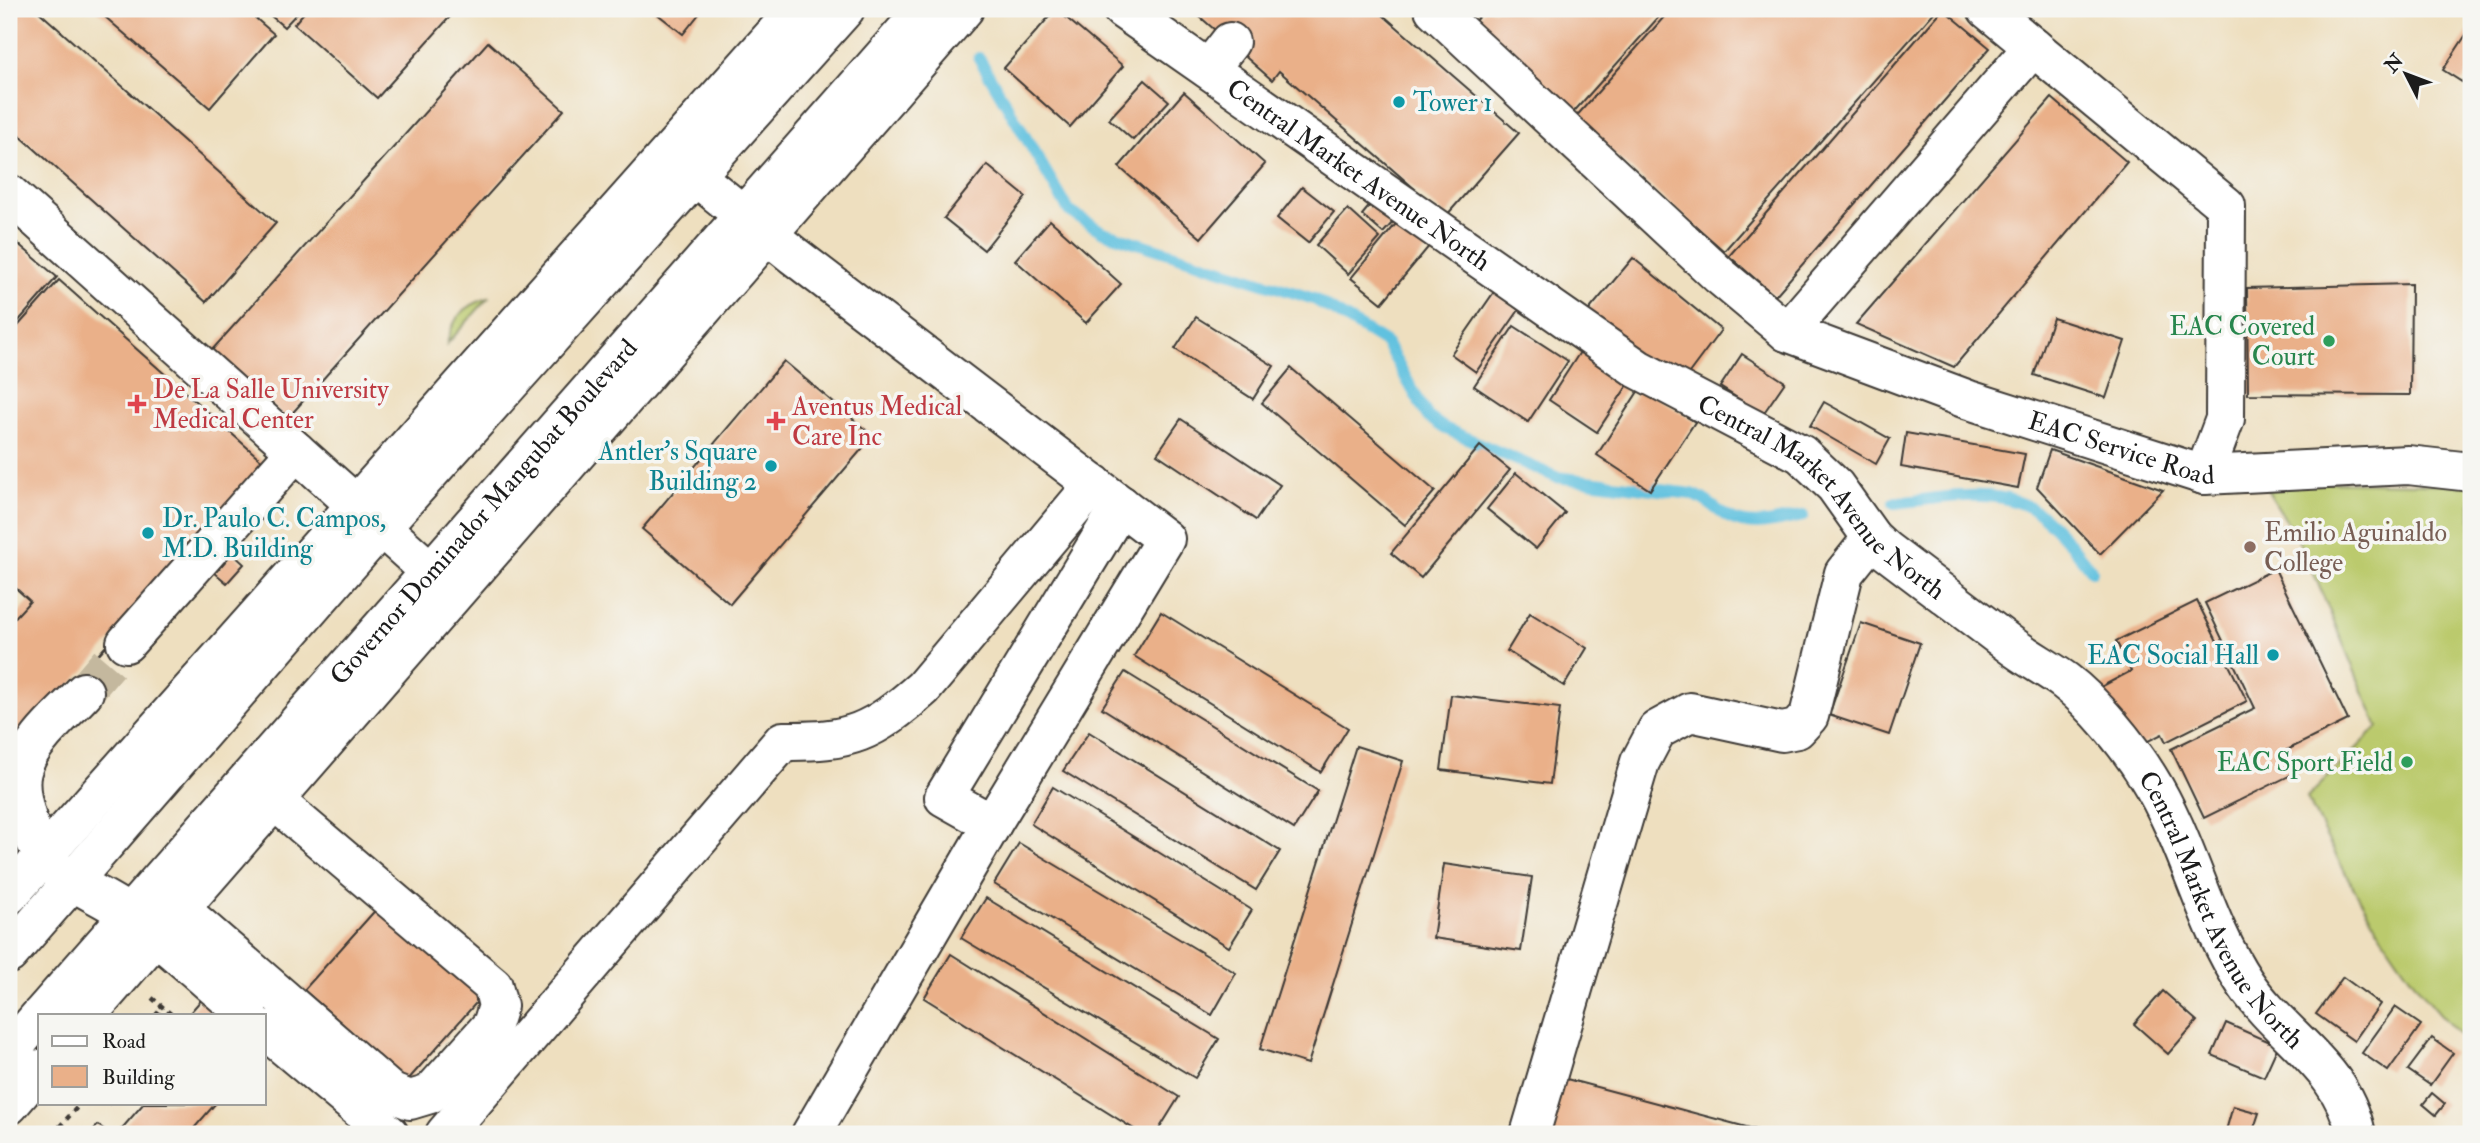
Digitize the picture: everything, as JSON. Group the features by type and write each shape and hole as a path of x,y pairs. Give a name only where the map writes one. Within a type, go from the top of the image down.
{"street":[{"path":"9,954 368,516 796,9"},
{"path":"9,895 43,855 695,176 845,9"},
{"name":"Governor Dominador Mangubat Boulevard","path":"88,1014 155,920 262,790 755,225 925,9"},
{"name":"Governor Dominador Mangubat Boulevard","path":"42,1014 155,920 262,790 430,572 755,225 964,9"},
{"name":"Central Market Avenue North","path":"1122,9 1219,55 1638,369 1801,454 1835,486 1868,531 2010,644 2066,682 2092,706 2148,776 2168,816 2225,952 2248,986 2334,1080 2350,1106 2356,1134"},
{"path":"1167,9 1219,55"},
{"path":"1987,9 2227,206 2225,419 2204,475"},
{"name":"EAC Service Road","path":"1440,11 1720,276 1787,332 1969,400 2204,475 2408,465 2471,472"},
{"path":"1787,332 2033,47"},
{"path":"695,176 755,225 1165,539 992,824 811,1134"},
{"path":"9,194 430,572"},
{"path":"126,643 296,451"},
{"path":"445,1134 783,741 829,741 858,733 891,716 923,688 1107,494"},
{"path":"992,824 944,797 1107,494"},
{"path":"1530,1134 1640,762 1657,730 1690,712 1782,732 1797,729 1809,716 1844,573 1868,531"},
{"path":"83,692 31,751 22,767 20,797 25,816 43,855 71,880 155,920 392,1093 410,1100 430,1094 492,1025 498,1006 494,986 262,790"},
{"path":"155,920 247,1014"},
{"path":"266,1031 389,1134"},
{"path":"9,1105 38,1071"}],"path":[{"path":"157,1014 163,1007 171,1014"},
{"path":"53,1134 80,1104"}],"green space":[{"path":"488,298 447,344 452,327 465,309"},
{"name":"EAC Sport Field","path":"2262,481 2471,485 2471,1046 2421,991 2378,930 2307,798 2378,727 2304,550"}],"building":[{"path":"9,9 36,9 276,223 206,302 9,126"},
{"path":"96,9 245,9 274,34 210,108"},
{"path":"263,9 301,9 284,27"},
{"path":"307,9 457,9 377,98 294,24"},
{"path":"651,9 703,9 683,34"},
{"path":"1056,9 1123,66 1070,127 1004,68"},
{"name":"Tower 1","path":"1191,9 1376,9 1519,133 1446,216 1279,71 1272,80"},
{"path":"1486,9 1666,9 1570,116 1470,26"},
{"path":"1671,9 1937,9 1724,251 1574,119"},
{"path":"1943,9 1990,48 1775,296 1729,256"},
{"path":"2471,27 2471,68 2462,82 2443,70"},
{"path":"488,42 564,110 287,419 211,351"},
{"path":"1145,80 1169,101 1133,140 1109,119"},
{"path":"1184,92 1265,164 1201,238 1119,167"},
{"path":"2052,98 2127,162 1954,367 1856,324"},
{"path":"987,165 1026,197 984,250 944,218"},
{"path":"1302,187 1334,212 1308,243 1277,218"},
{"path":"1372,203 1394,221 1383,233 1362,215"},
{"path":"1348,209 1380,238 1348,274 1316,245"},
{"path":"1400,219 1430,245 1382,303 1351,278"},
{"path":"1050,220 1121,284 1086,323 1015,260"},
{"path":"9,236 57,277 9,332"},
{"path":"1633,258 1721,330 1683,381 1579,322"},
{"path":"59,280 267,465 9,755 9,624 30,601 9,582 9,336"},
{"name":"EAC Covered Court","path":"2411,284 2410,395 2248,394 2247,288"},
{"path":"1494,292 1519,310 1476,372 1451,354"},
{"path":"1196,317 1274,366 1253,399 1175,349"},
{"path":"2053,318 2125,341 2106,398 2034,375"},
{"path":"1514,326 1568,361 1528,422 1474,386"},
{"path":"1580,352 1629,383 1597,432 1549,400"},
{"path":"1742,354 1785,382 1763,414 1720,387"},
{"name":"Antler's Square Building 2","path":"784,361 873,436 730,604 642,529"},
{"path":"1291,368 1435,491 1405,525 1262,403"},
{"path":"1641,387 1695,422 1650,490 1597,455"},
{"path":"1824,402 1890,439 1876,464 1810,426"},
{"path":"1181,419 1280,485 1256,520 1157,454"},
{"path":"1906,433 2025,454 2018,488 1901,467"},
{"path":"1480,446 1510,470 1421,578 1391,553"},
{"path":"2050,450 2163,490 2100,554 2037,487"},
{"path":"1516,473 1565,513 1536,549 1487,509"},
{"path":"232,553 244,564 227,583 215,573"},
{"name":"EAC Social Hall","path":"2275,569 2348,720 2287,750 2297,772 2204,818 2171,749 2255,708 2205,603"},
{"path":"2197,601 2247,701 2166,742 2162,734 2128,751 2097,689 2131,671 2116,641"},
{"path":"1161,612 1348,728 1321,772 1134,656"},
{"path":"1530,613 1587,648 1564,686 1507,651"},
{"path":"1861,623 1920,643 1889,735 1829,715"},
{"path":"1125,672 1318,791 1294,829 1102,708"},
{"path":"1451,695 1560,708 1550,784 1441,770"},
{"path":"1089,732 1280,851 1256,890 1063,771"},
{"path":"1356,746 1403,761 1308,1064 1260,1049"},
{"path":"1053,787 1252,910 1229,947 1031,824"},
{"path":"1019,843 1236,973 1212,1015 994,884"},
{"path":"1444,864 1532,877 1521,951 1433,938"},
{"path":"986,898 1219,1039 1195,1078 961,938"},
{"path":"380,905 483,995 407,1081 304,990"},
{"path":"951,954 1179,1097 1156,1134 1142,1134 924,998"},
{"path":"2343,977 2380,1004 2354,1041 2316,1014"},
{"path":"2163,991 2197,1021 2168,1054 2134,1024"},
{"path":"202,999 220,1014 189,1014"},
{"path":"2395,1007 2421,1025 2388,1071 2362,1053"},
{"path":"2226,1023 2278,1046 2264,1077 2212,1055"},
{"path":"2432,1038 2453,1053 2430,1085 2408,1070"},
{"path":"1559,1077 1769,1133 1769,1134 1544,1134"},
{"path":"2432,1093 2445,1104 2436,1115 2423,1104"},
{"path":"143,1104 215,1104 189,1134 117,1134"},
{"path":"2233,1106 2259,1113 2252,1134 2225,1134"},
{"path":"98,1125 110,1134 90,1134"}],"waterway":[{"path":"979,58 1069,211 1103,232 1314,299 1386,343 1428,417 1444,428 1556,477 1692,494 1739,522 1757,524 1803,516"},
{"path":"1894,503 1955,496 1995,497 2015,501 2033,509 2049,522 2092,571"}],"tunnel":[{"path":"84,692 126,643"}],"place":[{"name":"Tower 1","path":"1399,102"},
{"name":"EAC Covered Court","path":"2329,341"},
{"name":"De La Salle University Medical Center","path":"137,404"},
{"name":"Aventus Medical Care Inc","path":"776,421"},
{"name":"Antler's Square Building 2","path":"771,466"},
{"name":"Dr. Paulo C. Campos, M.D. Building","path":"148,533"},
{"name":"Emilio Aguinaldo College","path":"2250,547"},
{"name":"EAC Social Hall","path":"2273,655"},
{"name":"EAC Sport Field","path":"2407,762"}]}
